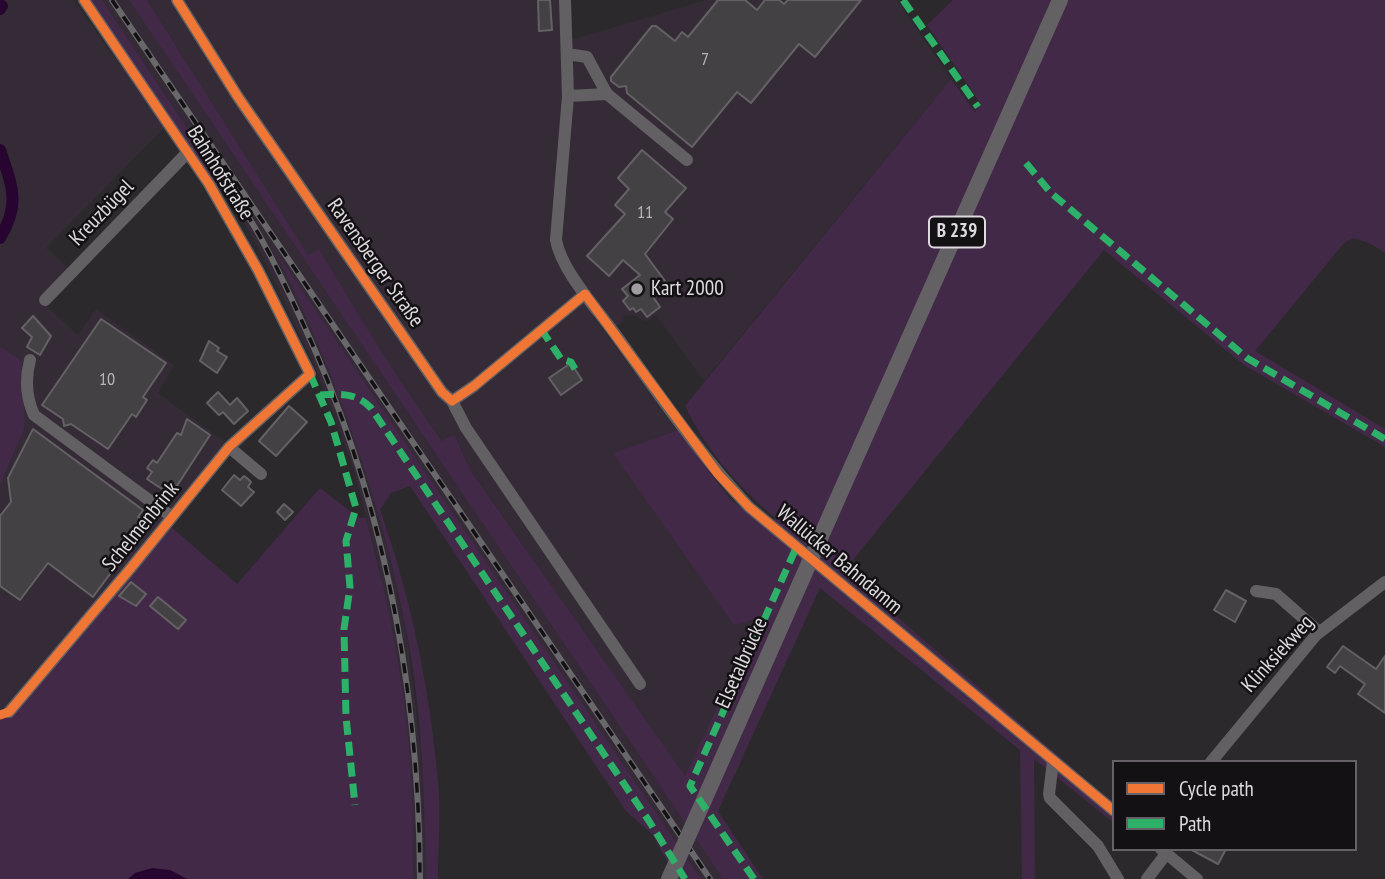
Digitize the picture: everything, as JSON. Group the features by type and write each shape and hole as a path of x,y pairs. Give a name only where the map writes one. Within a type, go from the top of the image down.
{"main road":[{"name":"Elsetalbrücke","path":"669,879 1060,0"}],"street":[{"name":"Bahnhofstraße","path":"84,0 228,216 310,374"},
{"name":"Ravensberger Straße","path":"177,0 238,97 442,392 452,401 466,428 640,684"},
{"name":"Wallücker Bahndamm","path":"565,0 568,96 555,240 558,251 585,294 718,474 749,508 1112,809"},
{"path":"567,54 587,57 607,94 687,160"},
{"path":"568,96 607,94"},
{"name":"Kreuzbügel","path":"45,300 187,152"},
{"path":"452,401 474,386 585,294"},
{"name":"Schelmenbrink","path":"30,360 27,385 29,404 34,415 172,517"},
{"name":"Schelmenbrink","path":"9,712 229,447 310,374"},
{"path":"229,447 261,474"},
{"name":"Klinksiekweg","path":"1213,760 1319,632 1385,582"},
{"path":"1255,591 1276,594 1319,632"},
{"path":"1053,761 1049,794 1051,798 1098,846 1118,879"},
{"path":"1147,879 1163,851 1197,879"}],"shaded area":[{"path":"0,0 73,0 165,127 46,248 69,269 41,301 78,335 96,309 174,365 158,393 226,443 173,505 170,526 17,708 0,712 0,485 25,427 22,361 0,346"},
{"path":"91,0 102,0 213,167 219,191"},
{"path":"102,0 129,0 723,879 701,879 278,256 306,313 365,465 408,642 421,755 426,879 413,879 410,756 403,698 378,562 353,467 314,364 258,247 213,167"},
{"path":"129,0 147,0 308,255 319,249 363,322 442,441 454,434 471,471 685,776 759,618 734,625 613,453 678,430 730,499 770,531 775,518 724,466 703,438 685,406 951,79 975,112 980,103 927,25 953,0 1385,0 1385,253 1369,243 1353,238 1344,243 1255,351 1385,429 1385,447 1244,365 1104,250 844,571 1112,802 1112,821 1034,759 1035,879 1022,879 1020,750 820,588 718,811 763,879 723,879"},
{"path":"147,0 559,0 561,43 706,0 897,0 951,79 704,381 656,315 646,322 636,316 624,315 623,322 614,328 594,303 594,318 678,430 614,453 760,617 685,777 471,470 454,434 443,441 410,397 319,249 308,255"},
{"path":"274,249 701,879 677,879 652,834 626,811 410,486 391,493 380,510 410,610 430,713 438,782 438,879 426,879 417,700 408,640 385,538 355,440 337,392"},
{"path":"0,346 22,361 25,427 0,485"},
{"path":"320,488 359,518 366,518 381,576 399,665 407,725 412,786 413,879 187,879 170,870 135,873 128,879 0,879 0,712 18,708 170,526 237,584"},
{"path":"152,868 170,870 187,879 128,879 135,873"}],"building":[{"path":"538,0 550,0 552,30 539,31"},
{"path":"718,0 745,0 757,10 765,0 779,0 784,4 788,0 861,0 815,57 799,44 751,103 737,92 692,147 627,93 626,86 619,87 611,81 611,77 652,26 656,26 675,41 682,32 688,37"},
{"path":"642,150 686,188 665,212 673,219 645,254 668,285 653,297 660,307 647,317 641,309 636,312 633,308 630,310 623,301 628,296 622,289 640,275 623,260 609,276 587,256 625,214 615,205 629,189 618,178"},
{"path":"33,316 51,336 40,355 27,347 32,337 22,328"},
{"path":"101,319 166,363 143,397 147,400 136,417 132,414 108,449 71,424 64,426 63,419 42,405"},
{"path":"209,341 219,348 217,351 227,357 217,373 200,361"},
{"path":"571,363 582,380 561,395 549,378"},
{"path":"218,392 230,405 237,398 248,411 234,424 223,412 219,415 207,403"},
{"path":"289,406 307,422 276,456 259,441"},
{"path":"187,419 210,435 171,495 147,479 152,472 147,468 153,460 157,463 177,433 181,435"},
{"path":"33,429 143,510 138,517 141,519 115,554 121,559 93,597 48,563 20,600 0,586 0,516 11,502 8,478"},
{"path":"234,475 240,480 244,476 248,479 251,482 248,487 254,492 241,506 222,490"},
{"path":"284,504 293,512 285,520 277,512"},
{"path":"131,582 146,594 136,606 119,596"},
{"path":"1226,590 1246,601 1235,622 1214,610"},
{"path":"158,597 186,620 178,629 150,606"},
{"path":"1343,646 1376,669 1385,656 1385,713 1358,694 1365,684 1340,666 1335,673 1327,667"},
{"path":"1194,851 1225,851 1218,864"}],"waterway":[{"path":"0,150 12,194 11,215 0,238"}],"railway":[{"path":"112,0 710,879"},
{"path":"246,213 281,277 329,384 354,452 374,521 391,592 403,663 418,806 420,879"}],"marked path":[{"path":"903,0 978,107"},
{"path":"1026,163 1051,193 1247,358 1385,439"},
{"path":"541,329 561,359 571,362 575,369"},
{"path":"310,374 331,422 356,508 346,541 350,587 344,629 346,717 355,805"},
{"path":"320,395 341,394 354,397 371,408 649,821 685,879"},
{"path":"754,879 690,786 796,548"}],"cycle path":[{"path":"0,715 9,712 229,447 310,374 258,270 209,184 84,0"},
{"path":"177,0 238,97 442,392 452,401 474,386 585,294 718,474 749,507 1112,809"}],"place":[{"name":"Kart 2000","path":"637,289"}]}
